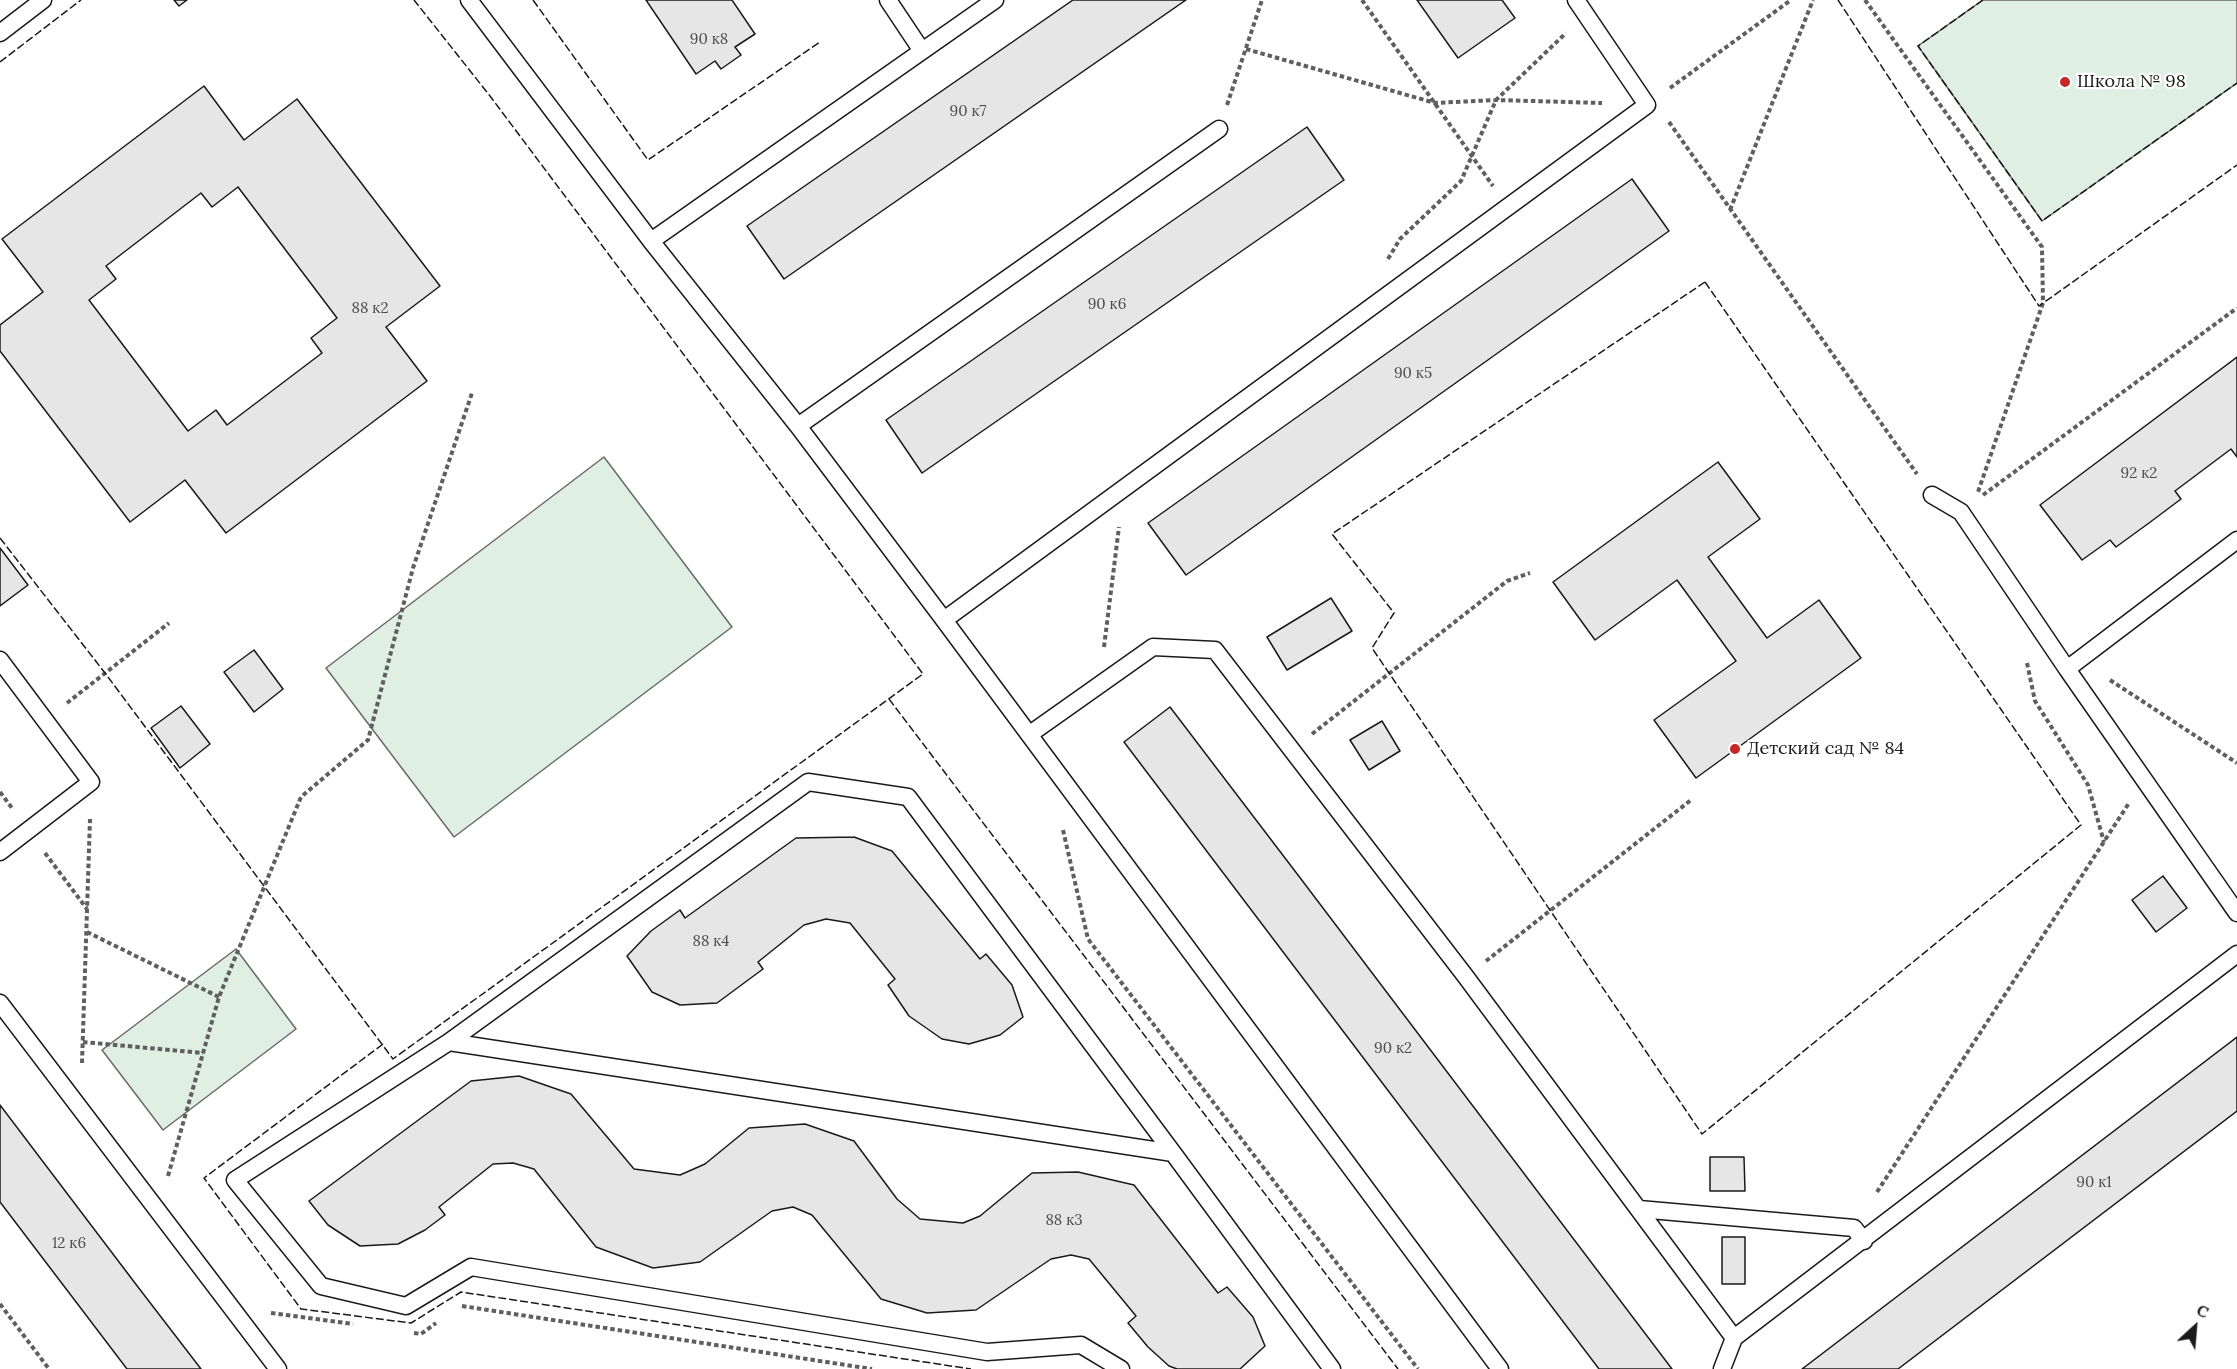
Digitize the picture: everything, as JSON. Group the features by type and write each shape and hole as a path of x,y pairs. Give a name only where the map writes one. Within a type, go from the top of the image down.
{"lane":[{"path":"0,33 43,0"},
{"path":"469,0 651,242 798,426 1030,734 1500,1369"},
{"path":"888,0 922,51"},
{"path":"651,242 995,0"},
{"path":"944,620 1647,105 1576,0"},
{"path":"798,426 1219,129"},
{"path":"1932,495 1961,512 2073,665 2144,780 2237,913"},
{"path":"2073,665 2237,540"},
{"path":"1030,734 1153,647 1215,650 1466,977 1734,1338"},
{"path":"0,660 91,782 0,852"},
{"path":"1121,1369 1081,1345 987,1352 471,1267 406,1306 321,1287 235,1180 449,1042 808,782 897,795 908,797 1173,1153 1325,1367"},
{"path":"1722,1369 1734,1338 1859,1234 2237,954"},
{"path":"0,1003 278,1369"},
{"path":"449,1042 1173,1153"},
{"path":"1639,1209 1859,1234"}],"path":[{"path":"1219,129 1262,0"},
{"path":"1362,0 1508,207"},
{"path":"1647,105 1791,0"},
{"path":"1730,210 1813,0"},
{"path":"1865,0 2042,247 2043,303 1974,502 2237,308"},
{"path":"1382,270 1400,239 1461,181 1496,100 1587,14"},
{"path":"1246,49 1435,103 1496,100 1647,105 1667,118 1932,495"},
{"path":"159,1212 219,997 301,797 368,740 413,568 472,393"},
{"path":"1100,684 1124,488"},
{"path":"1292,750 1507,581 1530,573"},
{"path":"45,720 169,623"},
{"path":"2026,658 2035,701 2088,785 2104,842"},
{"path":"2073,665 2237,763"},
{"path":"1859,1234 2144,780"},
{"path":"81,1109 91,782"},
{"path":"1466,977 1691,801"},
{"path":"1058,824 1065,833 1088,939 1418,1369"},
{"path":"87,932 219,997"},
{"path":"83,1042 202,1053"},
{"path":"0,1304 49,1369"},
{"path":"454,1311 462,1305 872,1369"},
{"path":"232,1308 362,1326"},
{"path":"409,1332 421,1334 446,1317"}],"green space":[{"path":"1983,0 2237,0 2237,83 2042,221 1918,46"},
{"path":"604,457 732,627 454,837 326,668"},
{"path":"236,949 296,1029 163,1130 102,1050"}],"building":[{"path":"174,0 187,0 179,6"},
{"path":"646,0 732,0 755,34 735,47 741,55 721,69 715,61 696,74"},
{"path":"1073,0 1186,0 784,279 747,226"},
{"path":"1417,0 1502,0 1515,18 1458,58"},
{"path":"204,86 244,140 297,99 440,286 386,327 427,381 226,533 185,480 130,522 0,351 0,325 43,292 2,239","holes":["238,187 337,318 311,338 322,353 227,425 216,410 188,431 89,300 116,279 106,266 201,193 212,207"]},
{"path":"1307,127 1344,180 922,473 886,420"},
{"path":"1632,179 1669,231 1186,575 1148,523"},
{"path":"2237,357 2237,457 2231,449 2175,491 2181,499 2149,523 2116,547 2110,540 2082,560 2040,505"},
{"path":"1718,462 1760,519 1708,557 1767,638 1819,600 1861,658 1696,778 1654,720 1736,661 1677,580 1595,640 1553,582"},
{"path":"0,548 28,585 0,606"},
{"path":"1331,598 1352,631 1287,670 1267,637"},
{"path":"254,650 283,689 254,712 224,672"},
{"path":"181,706 210,744 180,768 151,728"},
{"path":"1170,707 1672,1369 1599,1369 1124,742"},
{"path":"1382,721 1400,751 1369,770 1350,740"},
{"path":"854,837 892,851 980,959 986,954 1012,985 1023,1017 1000,1035 969,1044 942,1039 909,1016 888,985 895,979 850,923 826,919 804,925 758,962 763,969 717,1003 680,1005 652,992 627,956 651,931 680,910 685,918 796,838"},
{"path":"2163,876 2187,908 2156,932 2132,900"},
{"path":"2237,1037 2237,1111 1898,1369 1802,1369"},
{"path":"519,1076 571,1094 634,1169 680,1175 705,1164 749,1128 805,1124 854,1141 897,1199 920,1219 963,1223 980,1216 1032,1173 1078,1172 1134,1185 1218,1293 1227,1287 1253,1317 1265,1346 1240,1369 1177,1369 1169,1366 1148,1347 1128,1323 1136,1316 1089,1259 1071,1255 1051,1259 976,1310 927,1313 881,1299 812,1215 793,1207 772,1211 700,1262 653,1268 596,1247 534,1169 513,1163 493,1164 439,1207 445,1215 425,1230 398,1244 360,1246 328,1225 309,1201 471,1081"},
{"path":"0,1105 201,1369 127,1369 0,1202"},
{"path":"1710,1157 1744,1157 1745,1191 1710,1191"},
{"path":"1722,1237 1745,1237 1745,1284 1722,1284"}],"fence":[{"path":"0,62 81,0"},
{"path":"0,538 105,673 393,1059 923,674 490,96 414,0"},
{"path":"533,0 648,160 820,42"},
{"path":"1838,0 2039,306 2237,165"},
{"path":"1983,0 1918,46 2042,221 2237,83"},
{"path":"1705,282 2081,825 1702,1134 1372,648 1394,613 1332,534 1705,282"},
{"path":"889,699 1398,1369"},
{"path":"383,1044 204,1178 301,1309 411,1323 461,1292 971,1369"}],"place":[{"name":"Школа № 98","path":"2065,82"},
{"name":"Детский сад № 84","path":"1735,749"}]}
